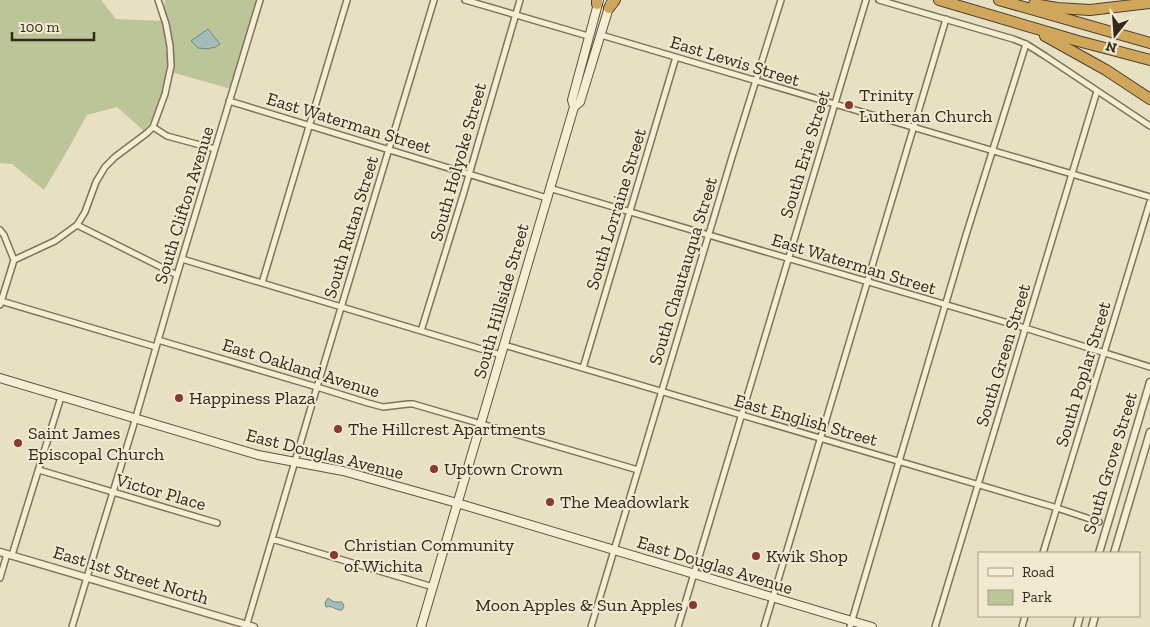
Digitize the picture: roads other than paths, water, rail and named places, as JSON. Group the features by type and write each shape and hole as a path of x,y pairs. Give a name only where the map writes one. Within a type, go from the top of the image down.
{"highway":[{"path":"939,0 1150,60"},
{"path":"1000,0 1150,43"},
{"path":"1009,0 1057,8 1090,10 1150,3"},
{"path":"1005,19 1048,38 1106,70 1150,99"}],"main road":[{"name":"South Hillside Street","path":"574,107 572,100 598,1"},
{"name":"South Hillside Street","path":"421,627 549,188 574,107 580,102 612,3"},
{"name":"East Douglas Avenue","path":"0,378 258,455 343,471 694,574 851,624 872,627"}],"street":[{"name":"South Clifton Avenue","path":"72,627 260,0"},
{"path":"262,283 347,0"},
{"name":"South Rutan Street","path":"249,626 317,387 434,0"},
{"path":"466,0 588,36"},
{"name":"South Holyoke Street","path":"421,331 520,0"},
{"name":"South Chautauqua Street","path":"590,627 781,0"},
{"name":"South Erie Street","path":"678,627 866,0"},
{"path":"880,0 1026,44 1150,126"},
{"path":"14,260 55,241 77,225 85,212 96,182 105,167 153,127 165,94 171,66 168,31 160,2"},
{"path":"764,627 946,19"},
{"name":"East Lewis Street","path":"601,35 1150,197"},
{"path":"851,624 945,305 1026,44"},
{"name":"South Lorraine Street","path":"583,368 676,57"},
{"name":"South Green Street","path":"935,627 1097,91"},
{"name":"East Waterman Street","path":"229,101 547,198"},
{"path":"153,127 168,136 215,150"},
{"name":"East Waterman Street","path":"549,188 1025,328 1150,367"},
{"name":"South Poplar Street","path":"1043,552 1150,202"},
{"path":"77,225 177,274"},
{"path":"0,230 4,235 14,260 1,303 156,347"},
{"path":"182,259 501,355"},
{"name":"East Oakland Avenue","path":"158,340 383,407 413,404 638,470"},
{"name":"East English Street","path":"504,345 1099,522"},
{"name":"South Grove Street","path":"1099,552 1150,382"},
{"path":"0,578 10,555 39,470 61,396"},
{"name":"South Grove Street","path":"1114,552 1150,432"},
{"name":"Victor Place","path":"39,470 217,523"},
{"path":"272,540 433,587"},
{"name":"East 1st Street North","path":"0,552 249,626"}],"water":[{"path":"208,29 220,44 209,49 198,48 191,41"},
{"path":"328,598 334,602 342,602 344,606 342,610 326,607 325,602"}],"place":[{"name":"Trinity Lutheran Church","path":"849,105"},
{"name":"Happiness Plaza","path":"179,398"},
{"name":"The Hillcrest Apartments","path":"338,429"},
{"name":"Saint James Episcopal Church","path":"18,443"},
{"name":"Uptown Crown","path":"434,469"},
{"name":"The Meadowlark","path":"550,502"},
{"name":"Christian Community of Wichita","path":"334,555"},
{"name":"Kwik Shop","path":"756,556"},
{"name":"Moon Apples & Sun Apples","path":"693,605"}]}
